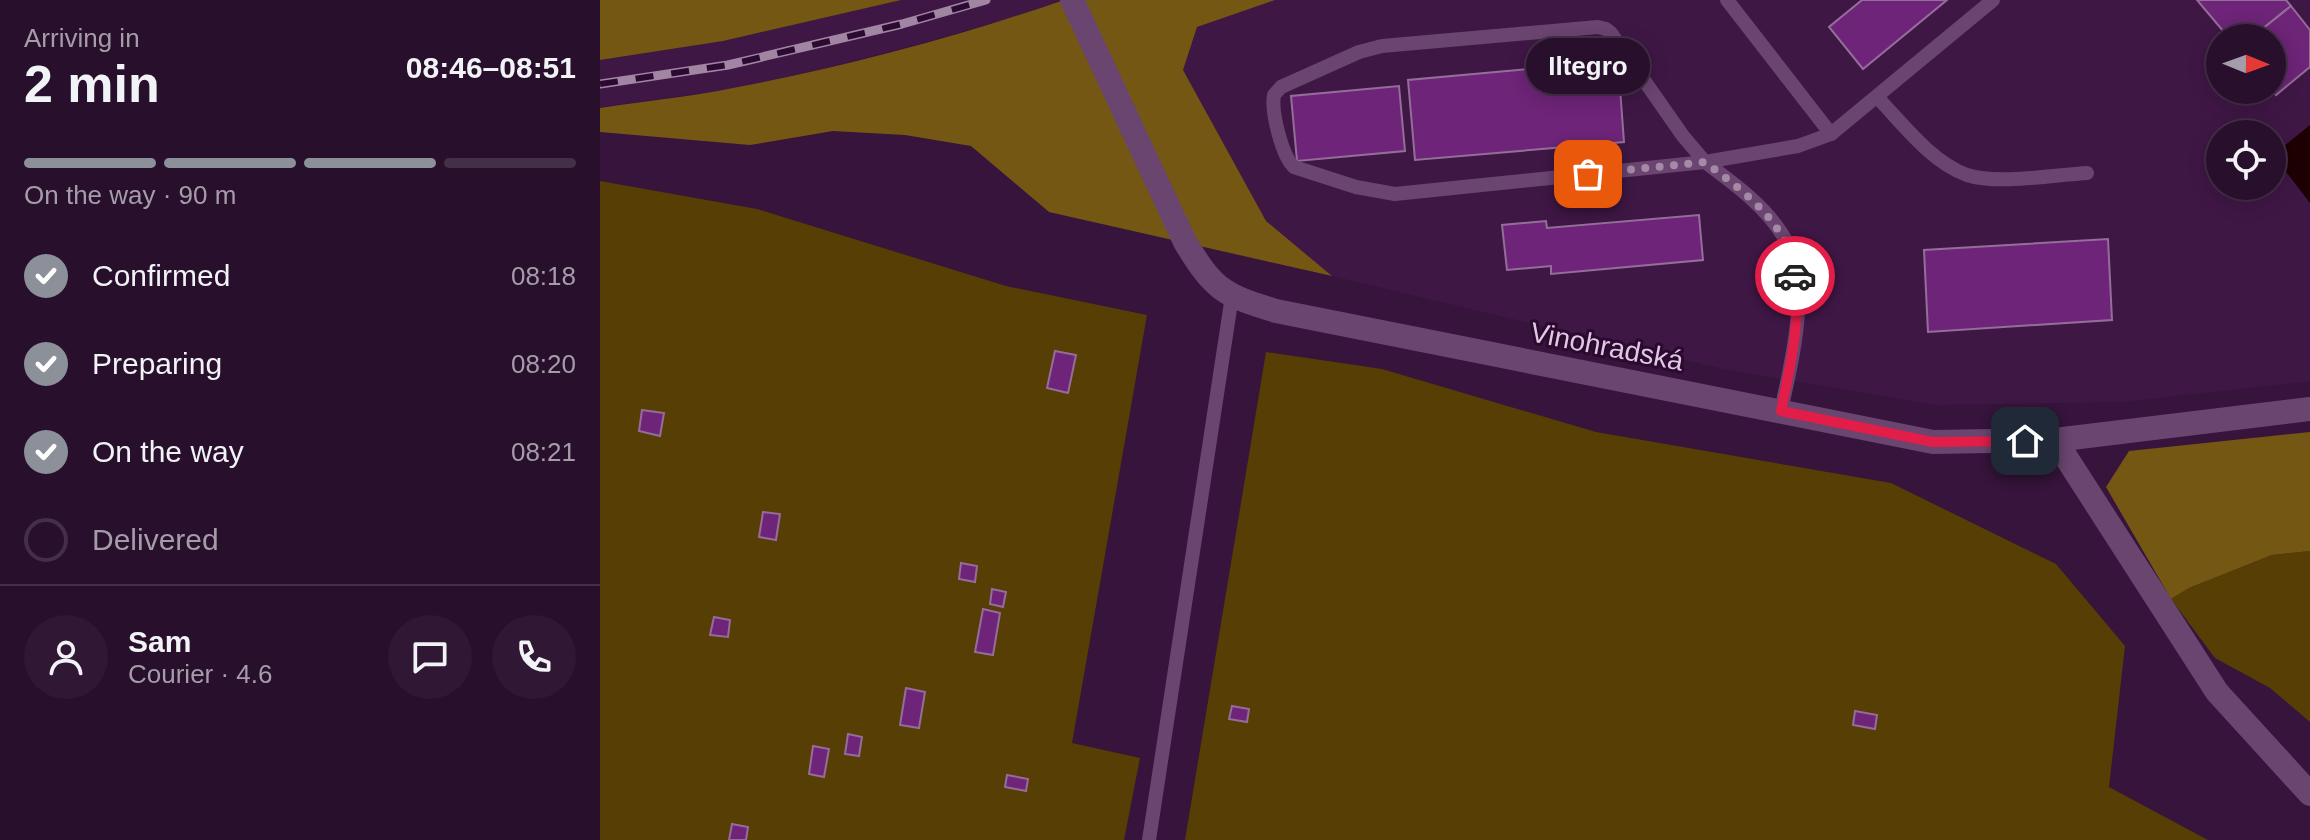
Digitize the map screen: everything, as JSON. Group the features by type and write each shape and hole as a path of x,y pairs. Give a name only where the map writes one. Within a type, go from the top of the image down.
{"street":[{"name":"Vinohradská","path":"1072,0 1185,242 1202,269 1215,285 1232,296 1276,311 1933,442 2055,440 2310,409"},
{"path":"2055,440 2217,692 2310,794"}],"lane":[{"path":"1727,0 1831,134"},
{"path":"1781,411 1797,316 1798,296 1790,251 1767,214 1705,162 1683,136 1606,29 1598,27 1370,49 1281,87 1274,95 1287,160 1291,164 1383,193 1412,194 1705,162 1798,146 1831,134 1993,0"},
{"path":"1877,97 1939,158 1969,175 2008,179 2087,173"},
{"path":"1149,840 1232,296"}],"shaded area":[{"path":"600,0 901,0 723,41 600,60"},
{"path":"901,0 1064,0 1025,14 822,69 732,89 600,107 600,60 723,41"},
{"path":"1064,0 1275,0 1197,27 1183,70 1266,221 1332,276 1049,212 971,146 905,135 833,131 750,145 600,132 600,108 716,91 817,71 942,39"},
{"path":"1275,0 2310,0 2310,381 2121,402 1936,405 1723,369 1332,276 1266,221 1183,70 1197,27"},
{"path":"2310,125 2310,203 2286,172 2286,144"},
{"path":"600,181 757,209 1006,286 1147,315 1072,743 1140,758 1124,840 600,840"},
{"path":"1266,352 1382,369 1596,432 1891,483 2056,564 2125,646 2109,787 2208,840 1185,840"},
{"path":"2310,432 2310,551 2272,555 2189,588 2171,599 2106,487 2129,451"},
{"path":"2310,551 2310,722 2270,688 2215,658 2171,599 2189,588 2272,555"}],"building":[{"path":"1862,0 1947,0 1863,69 1829,27"},
{"path":"2197,0 2286,0 2291,6 2268,24 2217,24"},
{"path":"2291,6 2310,30 2310,67 2286,87 2286,24 2268,24"},
{"path":"1618,61 1624,142 1415,160 1408,80"},
{"path":"1399,86 1405,151 1297,161 1291,96"},
{"path":"1699,215 1703,260 1551,274 1551,266 1507,270 1502,225 1546,221 1547,228"},
{"path":"2108,239 2112,320 1928,332 1924,250"},
{"path":"1055,351 1076,355 1068,393 1047,388"},
{"path":"642,410 664,413 660,436 639,431"},
{"path":"763,512 780,514 776,540 759,537"},
{"path":"961,563 977,566 975,582 959,579"},
{"path":"992,589 1006,592 1003,607 990,604"},
{"path":"983,609 1000,613 993,655 975,652"},
{"path":"714,617 730,620 728,637 710,635"},
{"path":"906,688 925,692 919,728 900,725"},
{"path":"1232,706 1249,709 1247,722 1229,719"},
{"path":"1855,711 1877,715 1875,729 1853,725"},
{"path":"848,734 862,737 859,756 845,754"},
{"path":"813,746 829,749 824,777 809,774"},
{"path":"1007,775 1028,779 1026,791 1005,787"},
{"path":"732,824 748,827 746,840 729,840"}],"railway":[{"path":"600,84 728,65 902,24 986,0"}],"way so far":[{"path":"1588,174 1705,162 1767,214 1790,251 1795,276"}],"place":[{"name":"Iltegro","path":"1588,174"}],"route":[{"path":"1795,276 1798,296 1796,331 1781,411 1933,442 2025,441"}]}
